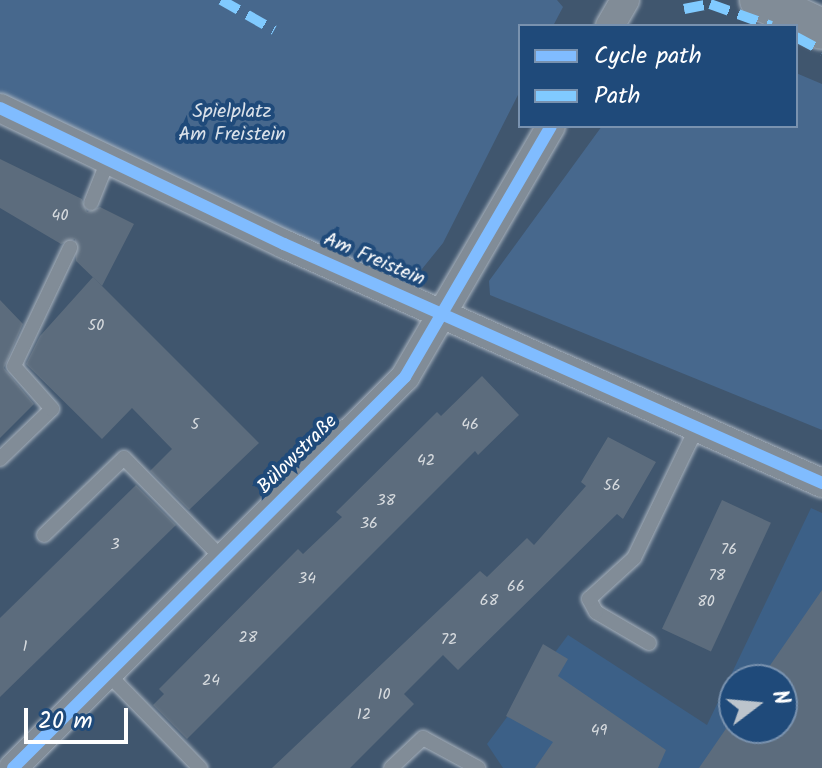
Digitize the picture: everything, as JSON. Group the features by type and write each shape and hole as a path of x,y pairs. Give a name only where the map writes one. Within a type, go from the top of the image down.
{"main road":[{"path":"760,0 822,29"}],"street":[{"path":"611,24 625,0"},
{"name":"Am Freistein","path":"0,108 284,244 448,313 822,483"},
{"name":"Bülowstraße","path":"13,768 405,377 448,313 468,267 550,128"}],"lane":[{"path":"91,203 109,158"},
{"path":"0,459 52,409 14,366 70,248"},
{"path":"649,643 596,612 589,599 634,558 697,427"},
{"path":"44,535 124,458 222,558"},
{"path":"108,674 200,768"},
{"path":"391,768 423,738 478,768"}],"shaded area":[{"path":"811,508 822,513 822,768 503,768 487,744 568,635 707,725 718,702 718,744 798,744 798,664 736,664"}],"green space":[{"name":"Spielplatz Am Freistein","path":"0,0 557,0 563,7 554,24 518,24 518,95 443,243 405,290 0,103"},
{"path":"798,74 822,84 822,430 490,295 489,281 601,128 798,128"}],"building":[{"path":"0,159 82,199 87,212 100,207 134,224 102,286 76,261 75,239 61,244 0,208"},
{"path":"93,277 259,443 189,510 150,471 172,449 132,408 102,439 26,364 40,336"},
{"path":"0,300 23,324 4,368 34,404 0,438"},
{"path":"482,376 519,415 478,455 475,451 187,739 153,705 164,694 159,689 298,549 303,554 342,517 336,512 437,412 441,416"},
{"path":"608,437 656,462 623,519 617,514 458,670 443,655 404,694 414,704 350,768 272,768 480,571 487,577 527,538 534,545 586,486 581,482"},
{"path":"136,485 176,525 0,697 0,618"},
{"path":"722,500 771,523 711,652 662,629"},
{"path":"822,590 822,768 699,768 718,740 718,744 798,744 798,664 771,664"},
{"path":"543,644 568,659 558,676 666,750 658,768 535,768 553,742 506,716"}],"marked path":[{"path":"221,0 274,30"},
{"path":"684,9 710,4 765,24"},
{"path":"798,38 822,51"}],"cycle path":[{"path":"0,108 284,244 822,483"},
{"path":"13,768 405,377 550,128"}]}
